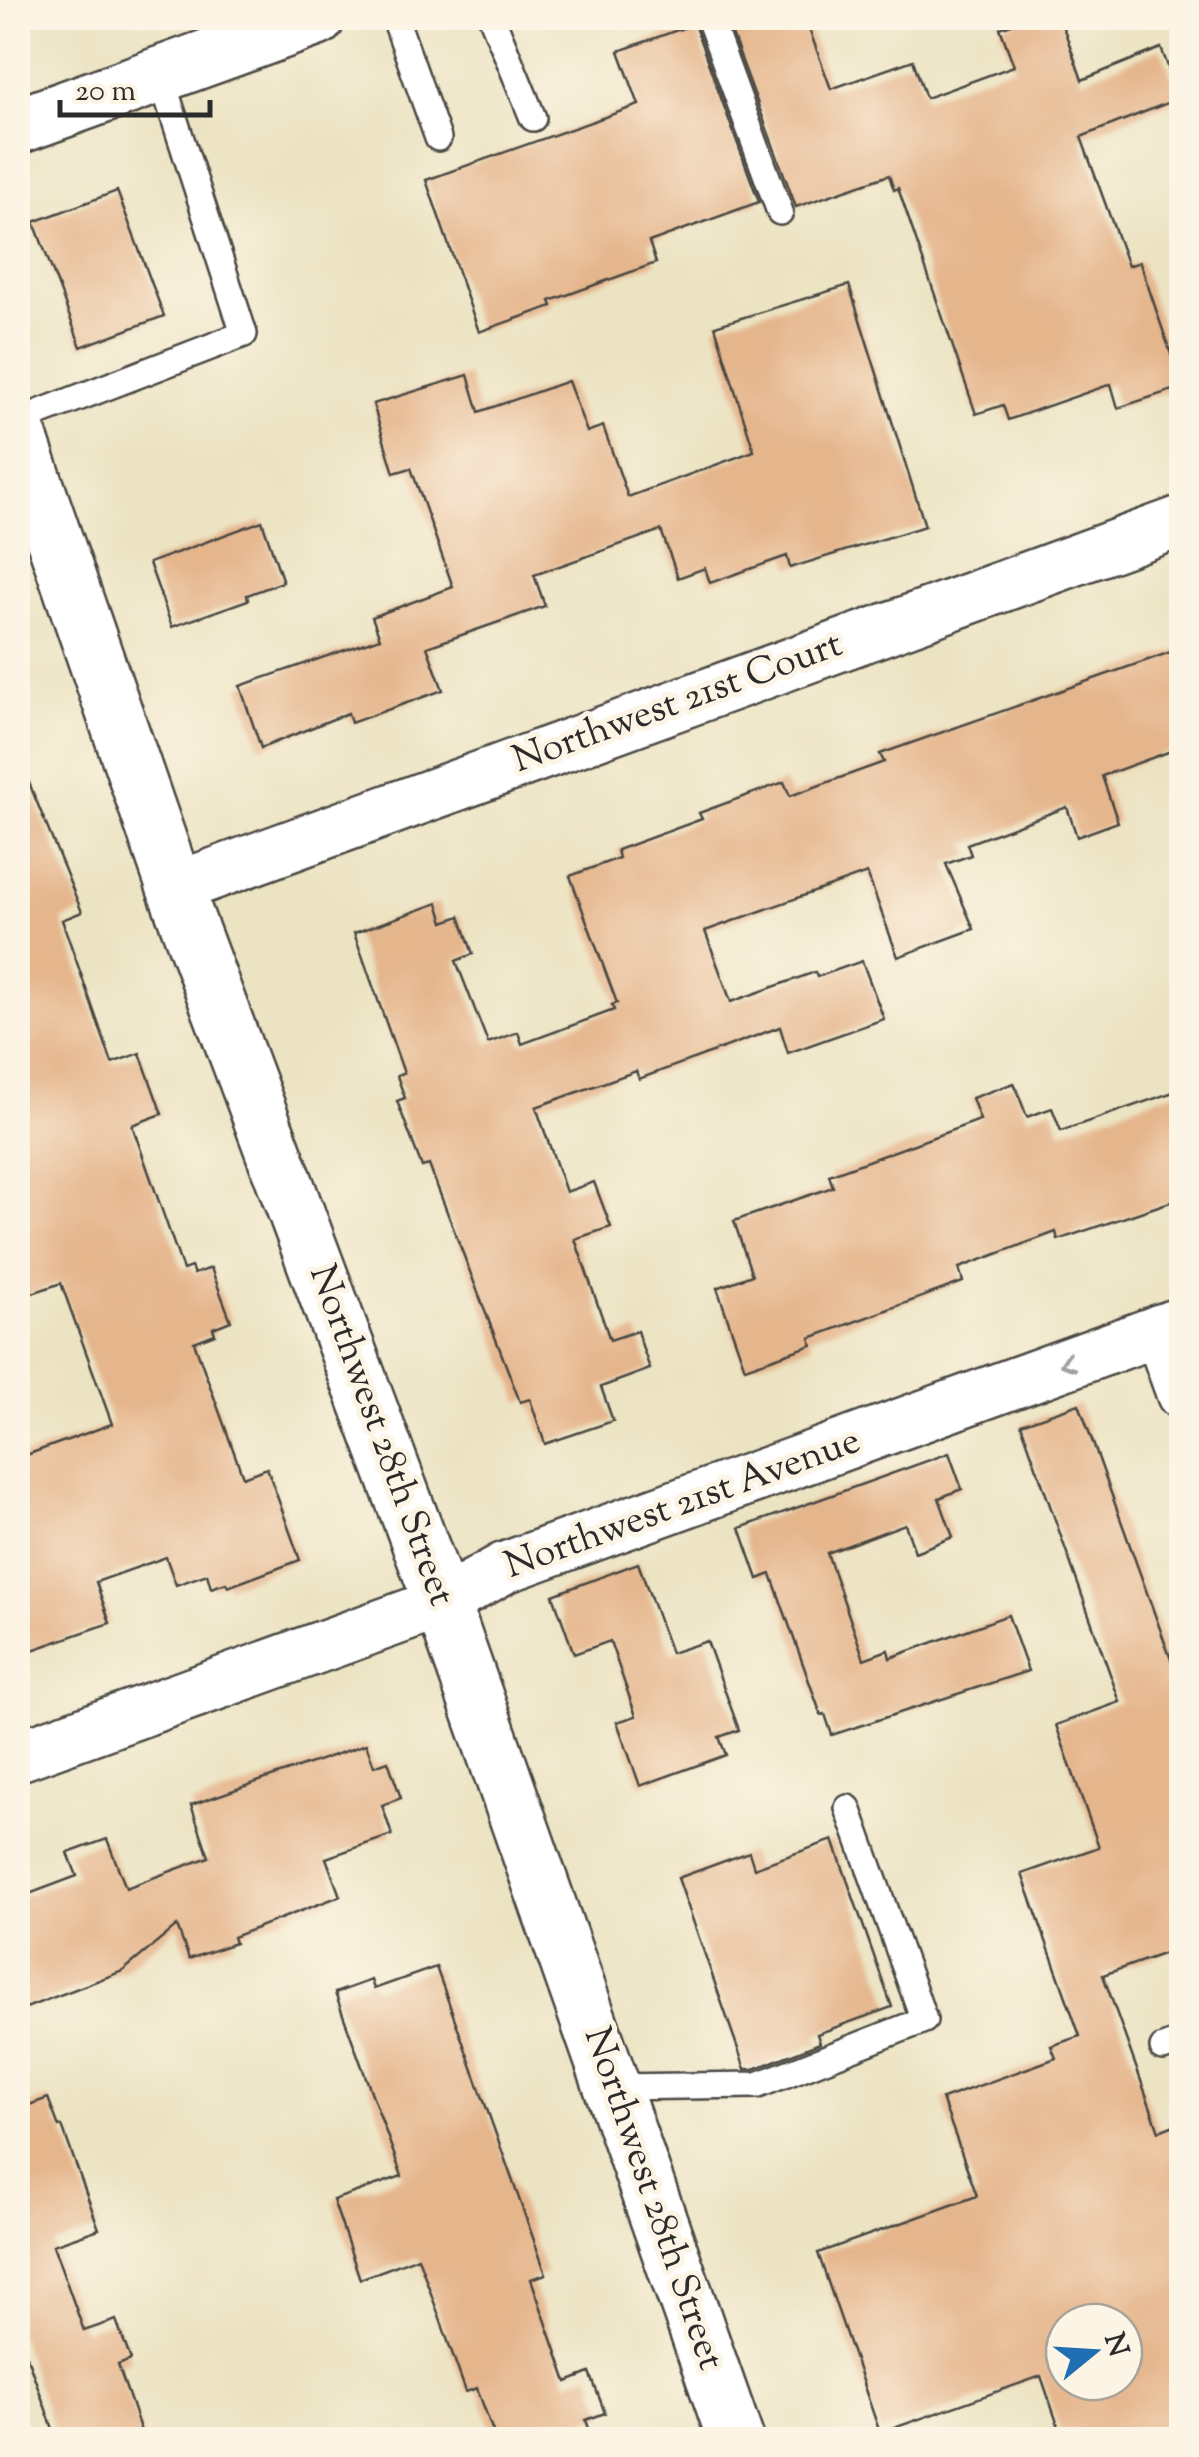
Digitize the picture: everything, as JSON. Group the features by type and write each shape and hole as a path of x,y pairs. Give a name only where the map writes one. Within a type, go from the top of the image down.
{"street":[{"path":"18,126 317,18"},
{"name":"Northwest 28th Street","path":"19,438 176,888 442,1603 736,2440"},
{"name":"Northwest 21st Court","path":"176,888 1182,520"},
{"path":"1170,1326 1182,1394"},
{"name":"Northwest 21st Avenue","path":"18,1756 442,1603 504,1568 1170,1326"}],"lane":[{"path":"395,18 438,138"},
{"path":"492,18 533,118"},
{"path":"709,18 780,212"},
{"path":"19,438 244,334 160,74"},
{"path":"613,2088 758,2085 924,2020 848,1808"}],"building":[{"path":"726,18 805,18 831,89 913,60 926,98 1014,66 1000,28 1028,18 1060,18 1082,80 1161,48 1180,98 1081,137 1128,266 1140,262 1182,387 1118,408 1111,384 1008,420 1003,405 976,414 898,188 894,190 889,175 796,207"},
{"path":"694,24 759,202 649,242 656,263 550,301 552,306 479,332 426,180 639,105 619,51"},
{"path":"117,191 164,316 81,347 34,222"},
{"path":"849,285 925,526 790,568 787,556 710,583 705,568 678,578 661,530 534,575 545,606 427,647 443,690 351,723 348,713 261,748 240,686 380,638 372,617 453,587 411,468 394,473 373,404 468,375 479,412 568,381 587,432 603,426 628,497 754,451 715,326"},
{"path":"262,521 283,582 247,595 248,600 172,627 149,563"},
{"path":"1182,648 1182,747 1102,776 1118,822 1077,837 1067,807 967,844 971,855 946,864 974,929 898,957 867,873 705,931 731,1002 815,972 817,977 862,961 884,1019 788,1053 780,1027 639,1079 636,1071 536,1107 566,1192 594,1182 611,1227 575,1239 610,1340 637,1331 650,1369 601,1387 613,1421 545,1444 530,1399 520,1402 429,1165 422,1167 397,1101 405,1098 397,1076 404,1073 354,933 438,903 444,922 460,916 473,954 456,961 488,1043 518,1032 522,1044 614,1010 612,1005 617,1003 570,876 619,858 617,850 702,819 699,813 784,782 790,796 884,762 880,754"},
{"path":"18,756 82,912 62,920 112,1063 140,1053 162,1114 132,1125 183,1270 191,1267 194,1274 211,1268 231,1321 213,1328 215,1334 194,1342 243,1477 267,1468 300,1560 228,1587 226,1583 211,1588 207,1574 176,1585 166,1557 96,1582 110,1623 18,1655 18,1458 112,1424 61,1283 18,1298"},
{"path":"1014,1083 1027,1117 1052,1108 1061,1131 1182,1089 1182,1198 1058,1240 1056,1232 959,1268 963,1282 810,1338 812,1345 745,1368 717,1288 752,1275 734,1221 833,1187 829,1175 980,1120 972,1098"},
{"path":"1079,1404 1182,1690 1182,1947 1103,1975 1159,2131 1182,2122 1182,2440 1063,2440 1050,2402 1144,2402 1144,2302 1044,2302 1044,2385 1041,2376 880,2433 818,2253 977,2196 942,2099 1056,2058 1051,2046 1080,2036 1022,1874 1099,1847 1056,1725 1120,1702 1021,1424"},
{"path":"949,1453 962,1489 939,1498 953,1537 915,1552 905,1524 827,1553 864,1659 888,1650 890,1658 1008,1615 1028,1671 832,1735 825,1714 821,1715 771,1574 758,1579 740,1528"},
{"path":"638,1563 671,1653 707,1641 739,1730 719,1737 726,1755 640,1786 617,1722 636,1716 610,1641 574,1654 553,1595"},
{"path":"366,1744 374,1766 388,1761 401,1798 382,1805 392,1835 326,1858 340,1896 233,1937 235,1943 189,1959 177,1926 123,1971 18,2011 18,1898 77,1876 68,1853 107,1839 126,1888 209,1857 191,1805"},
{"path":"833,1840 892,2007 817,2034 820,2043 745,2069 678,1878 749,1852 754,1868"},
{"path":"436,1967 546,2274 531,2279 567,2382 590,2373 605,2413 586,2420 593,2440 496,2440 477,2388 466,2392 418,2257 360,2279 333,2200 402,2176 335,1993 371,1980 374,1989"},
{"path":"48,2098 99,2229 53,2245 84,2331 116,2320 131,2360 118,2365 144,2440 57,2440 18,2332 18,2109"}]}
